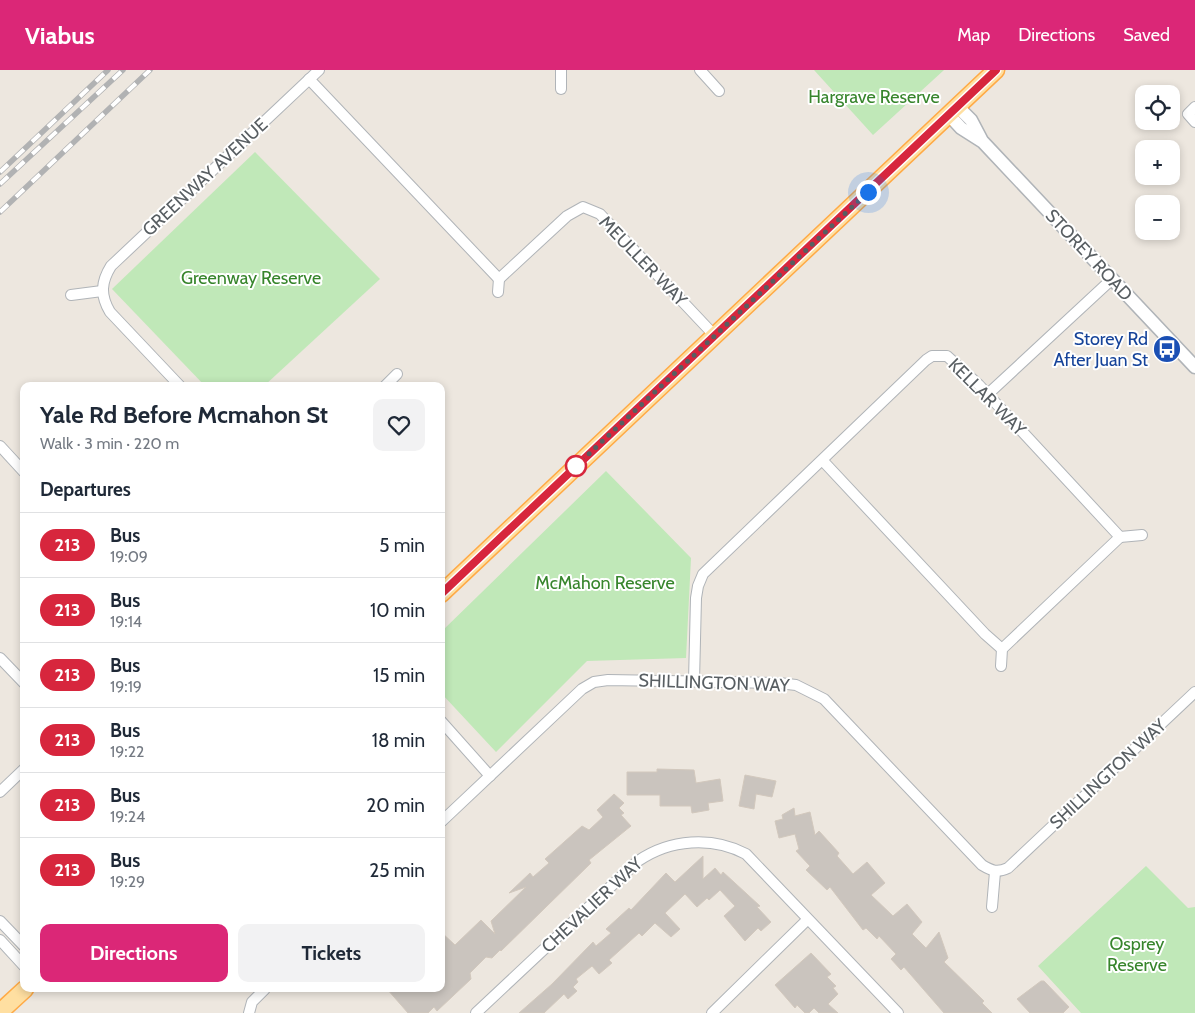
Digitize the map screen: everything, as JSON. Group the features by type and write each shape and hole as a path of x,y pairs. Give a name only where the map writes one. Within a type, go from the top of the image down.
{"main road":[{"path":"445,590 996,70"},
{"path":"0,1012 22,992"}],"street":[{"name":"GREENWAY AVENUE","path":"102,291 105,276 111,266 319,70"},
{"path":"561,70 561,89"},
{"path":"700,70 718,91"},
{"path":"309,79 499,279 498,292"},
{"path":"1195,107 1188,114 1195,122"},
{"name":"STOREY ROAD","path":"953,111 961,128 982,142 1195,367"},
{"name":"MEULLER WAY","path":"499,279 567,216 583,207 600,214 715,336"},
{"path":"988,394 1111,280"},
{"path":"70,295 102,291 104,302 110,312 176,382"},
{"name":"KELLAR WAY","path":"694,681 696,598 703,574 932,356 947,356 988,394 1120,537"},
{"path":"389,382 397,374"},
{"path":"0,446 20,468"},
{"path":"823,461 985,634 1002,649"},
{"path":"1001,666 1002,649 1120,537 1142,535"},
{"path":"0,658 20,679"},
{"name":"SHILLINGTON WAY","path":"445,818 582,689 594,682 618,680 788,684 796,685 818,695 870,745 982,865 995,872 1008,868 1195,692"},
{"path":"445,725 490,776"},
{"path":"0,792 20,772"},
{"name":"CHEVALIER WAY","path":"476,1013 638,861 661,847 687,843 729,846 746,854 807,920 898,1013"},
{"path":"992,906 995,872"},
{"path":"712,1013 807,920"},
{"path":"0,921 20,942"},
{"path":"0,940 20,962"},
{"path":"249,1013 252,1002 262,992"}],"green space":[{"name":"Hargrave Reserve","path":"814,70 944,70 873,135"},
{"name":"Greenway Reserve","path":"255,152 380,279 268,382 201,382 112,289"},
{"name":"McMahon Reserve","path":"606,471 691,558 686,658 587,661 496,752 445,697 445,628"},
{"name":"Osprey Reserve","path":"1146,866 1188,908 1195,907 1195,1013 1081,1013 1038,966"}],"building":[{"path":"657,769 694,770 696,783 720,779 723,801 708,803 709,810 692,813 691,806 660,806 660,795 627,795 627,772 657,772"},
{"path":"745,775 776,781 772,797 756,794 754,809 739,806"},
{"path":"614,794 624,803 619,808 624,813 621,815 631,826 589,860 591,863 501,951 492,958 486,957 470,973 471,979 437,1011 434,1007 428,1013 408,1013 390,992 445,992 445,936 455,945 481,920 495,934 491,921 526,887 509,893 530,873 533,877 549,863 545,859 582,826 589,830 603,817 597,810"},
{"path":"794,808 795,816 810,812 815,835 819,831 839,853 837,856 853,874 867,862 885,883 871,895 893,916 907,904 922,922 912,934 926,948 939,932 948,958 944,962 984,1001 982,1003 992,1013 944,1013 904,967 901,970 891,959 896,954 879,936 877,939 866,928 863,930 830,887 827,890 806,870 810,866 796,851 799,849 795,834 779,838 775,821 783,819 782,815"},
{"path":"703,856 703,879 715,868 721,875 723,872 760,906 757,907 771,922 761,931 758,928 745,941 724,916 735,906 720,890 709,900 707,898 697,907 685,894 665,913 680,929 671,937 655,923 642,936 639,933 609,960 612,963 599,974 592,966 576,979 578,982 573,987 577,991 568,999 564,994 544,1013 519,1013 552,984 593,942 596,946 611,933 606,929 629,908 631,910 666,873 675,882"},
{"path":"811,953 831,974 827,977 836,986 833,988 838,994 828,1004 838,1013 819,1013 814,1008 809,1013 805,1013 797,1005 795,1008 775,985"},
{"path":"1041,981 1044,981 1069,1007 1063,1013 1030,1013 1017,999"}],"railway":[{"path":"0,172 108,70"},
{"path":"0,184 123,70"},
{"path":"0,212 150,70"}],"bus line":[{"name":"213","path":"445,590 938,127 996,70"}],"place":[{"name":"Storey Rd After Juan St","path":"1167,349"}],"route":[{"path":"576,466 868,192"}]}
